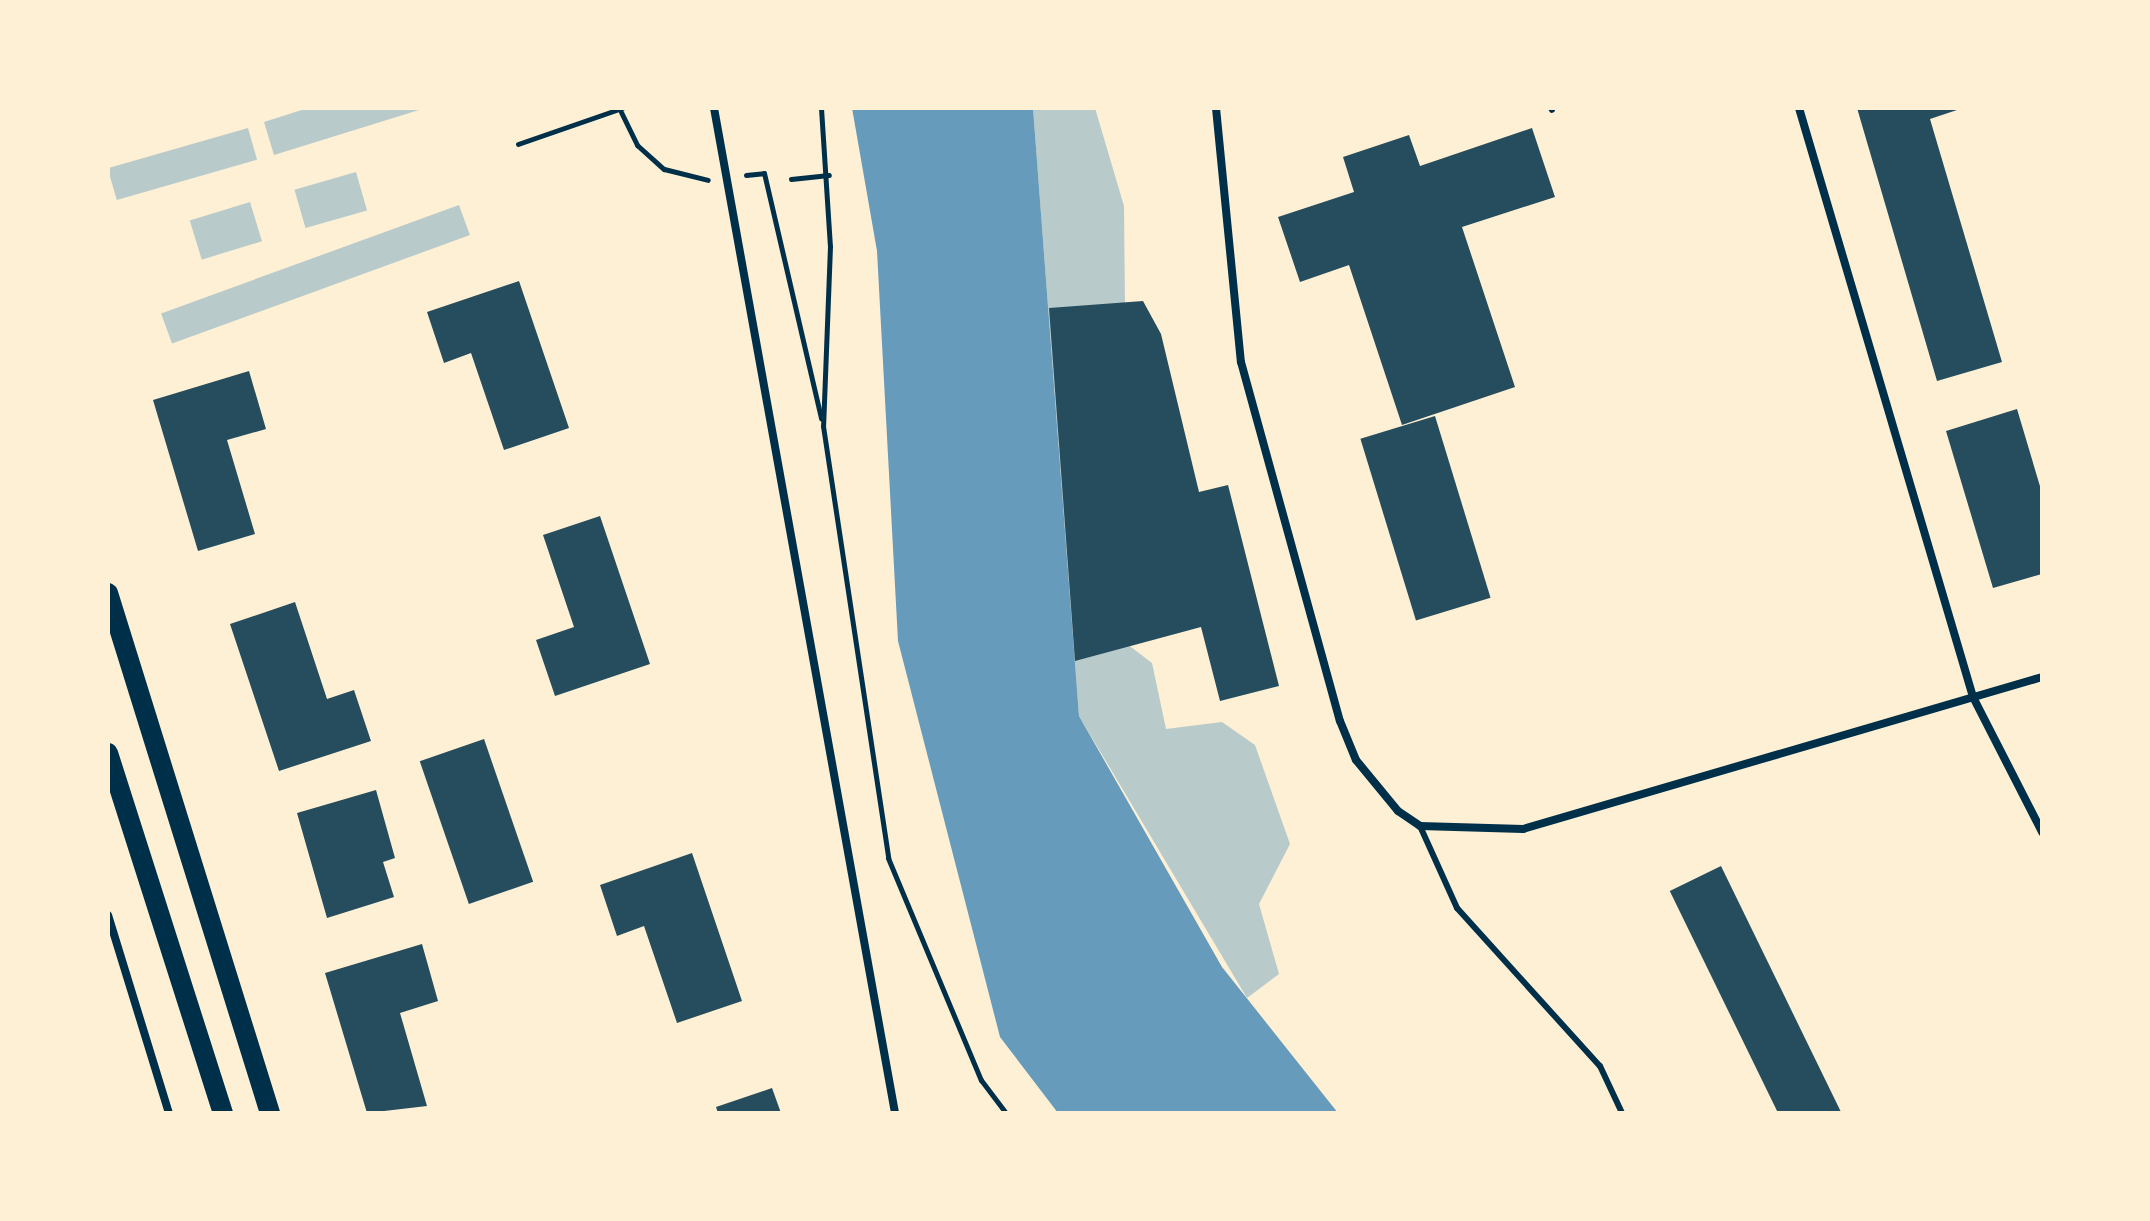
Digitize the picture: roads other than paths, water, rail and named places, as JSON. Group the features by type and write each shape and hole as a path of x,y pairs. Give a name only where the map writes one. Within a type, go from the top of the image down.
{"main road":[{"path":"108,593 270,1113"},
{"path":"108,753 223,1113"}],"street":[{"path":"714,108 895,1113"},
{"path":"1216,108 1241,362 1340,721 1374,787 1420,826 1523,829 2042,677"},
{"path":"1799,108 1973,697 2042,832"},
{"path":"108,915 169,1113"}],"lane":[{"path":"1420,826 1457,908 1600,1066 1622,1113"}],"water":[{"path":"852,108 1033,108 1079,716 1222,967 1338,1113 1058,1113 1000,1037 898,641 877,251"}]}
